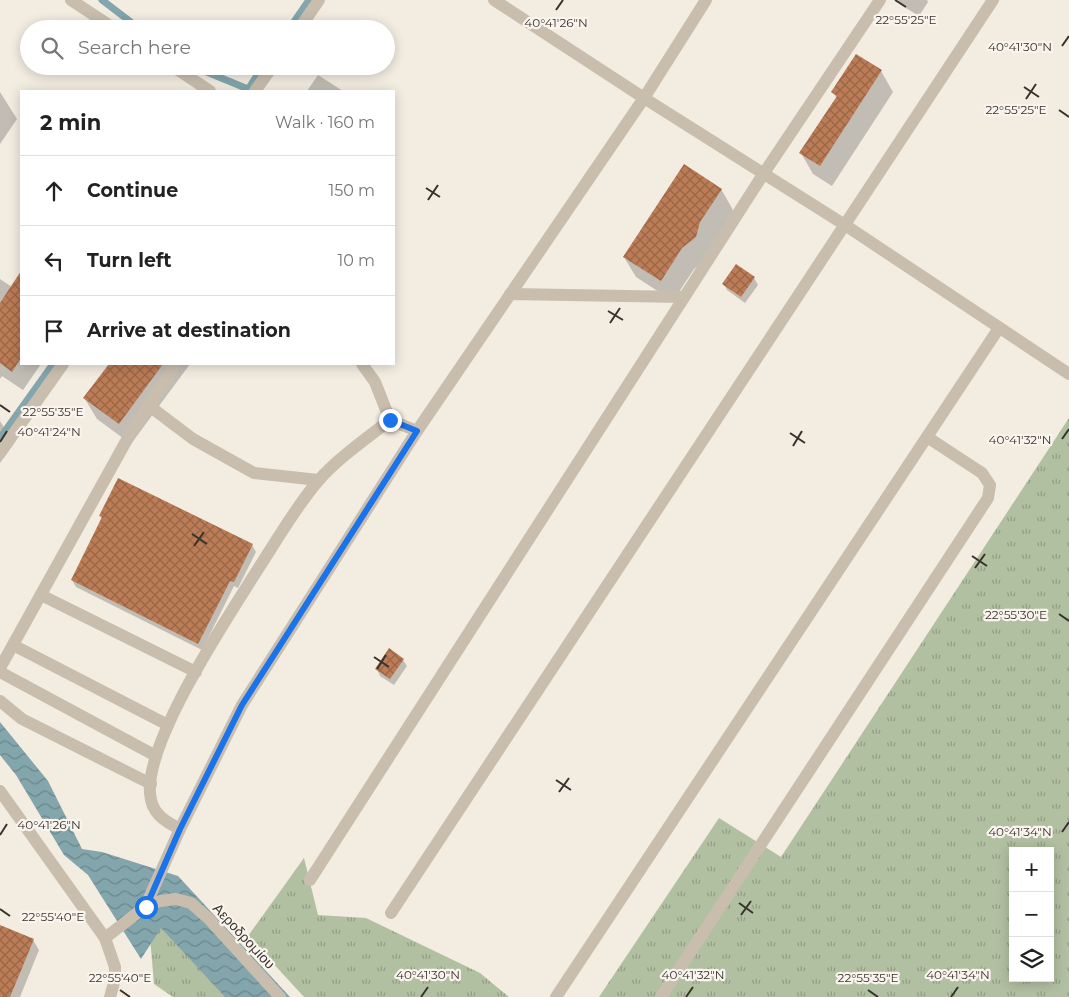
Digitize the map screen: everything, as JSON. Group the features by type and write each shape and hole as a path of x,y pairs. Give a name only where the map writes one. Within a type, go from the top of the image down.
{"street":[{"path":"71,0 101,20"},
{"path":"306,20 320,0"},
{"path":"494,0 644,98 846,225 1069,374"},
{"path":"146,907 180,829 242,705 417,431 644,98 706,0"},
{"path":"310,880 764,173 880,0"},
{"path":"391,913 994,0"},
{"path":"186,75 208,90"},
{"path":"256,90 267,75"},
{"path":"510,294 684,297"},
{"path":"556,997 999,328"},
{"path":"0,453 62,365"},
{"path":"156,756 0,670 148,405 175,365"},
{"path":"363,365 382,396 390,420 417,431"},
{"path":"148,405 192,439 254,473 318,480"},
{"path":"180,829 162,821 151,801 151,784 156,756 168,726 226,620 284,528 318,480 390,420"},
{"path":"660,997 988,498 990,485 982,473 927,436"},
{"path":"41,595 196,672"},
{"path":"13,645 168,726"},
{"path":"0,701 22,719 151,784"},
{"path":"0,791 105,938 115,961 115,980 110,997"},
{"name":"Αεροδρομίου","path":"105,938 146,907 160,901 176,899 192,903 210,919 280,997"}],"green space":[{"path":"1069,418 1069,997 599,997 719,818 781,857"},
{"path":"304,858 318,915 366,918 480,973 509,997 304,997 248,936"},
{"path":"162,923 257,997 173,997 154,984 150,937"}],"water":[{"path":"0,722 48,781 82,849 102,852 178,876 290,997 225,997 161,928 141,959 88,875 64,855 16,775 0,755"}],"building":[{"path":"856,54 882,70 820,166 799,153 837,96 831,92"},
{"path":"684,164 722,189 700,222 696,237 682,248 661,281 623,257"},
{"path":"736,264 755,277 741,297 722,284"},
{"path":"20,273 20,360 12,372 0,363 0,303"},
{"path":"108,365 162,365 119,424 83,398"},
{"path":"118,478 253,544 234,582 230,581 198,644 71,580 102,517 99,516"},
{"path":"389,648 404,659 390,679 375,669"},
{"path":"0,925 34,939 10,997 0,997"}],"waterway":[{"path":"102,0 128,20"},
{"path":"295,20 309,0"},
{"path":"214,75 248,89"},
{"path":"248,90 257,75"},
{"path":"0,438 52,365"}],"route":[{"path":"146,907 180,829 242,705 417,431 390,420"}]}
